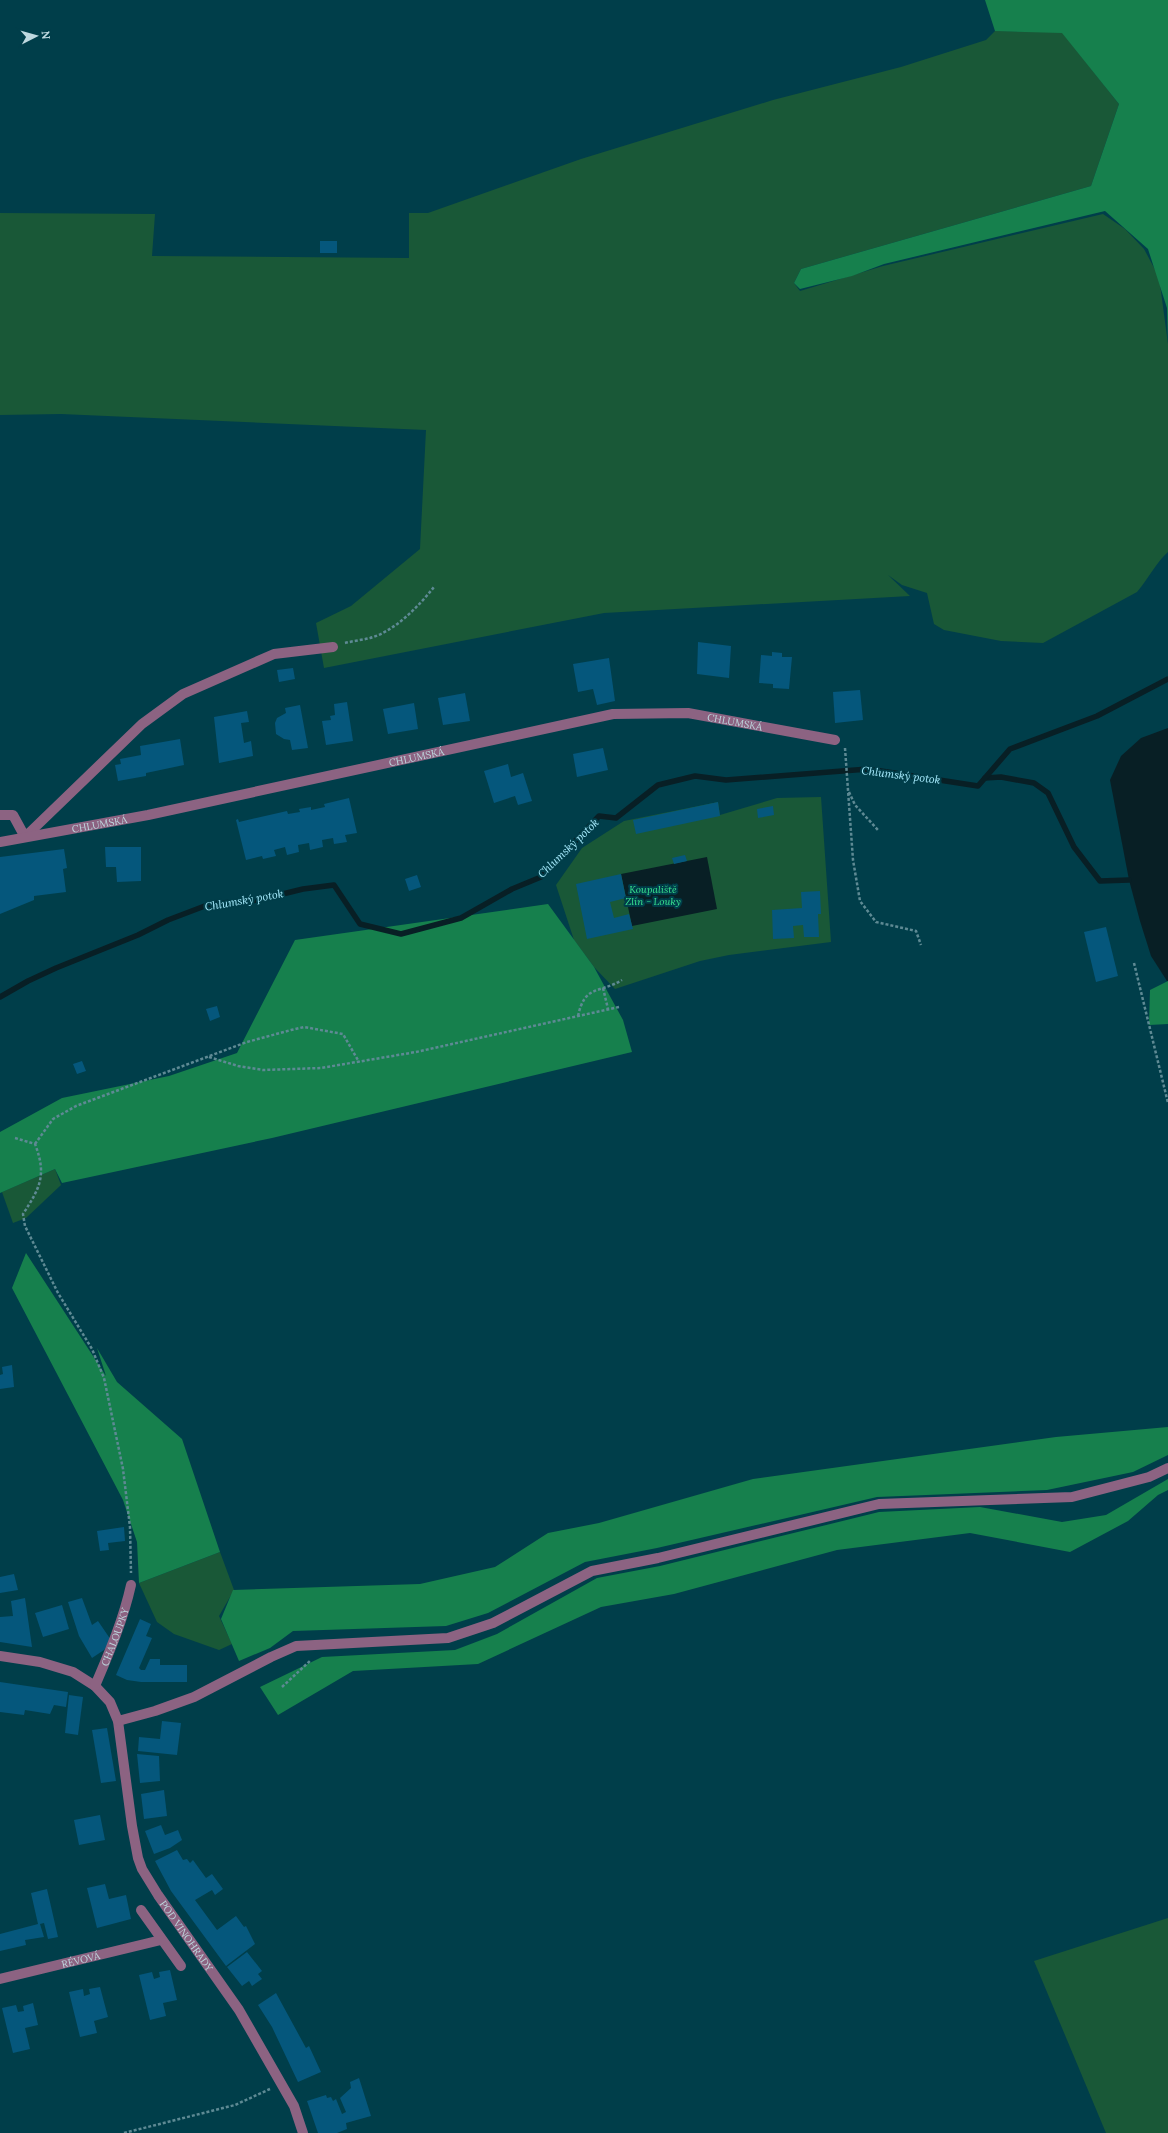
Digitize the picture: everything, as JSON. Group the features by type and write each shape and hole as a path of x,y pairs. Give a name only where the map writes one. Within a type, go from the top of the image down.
{"street":[{"path":"0,815 13,815 25,838 142,724 183,694 274,654 334,647"},
{"name":"CHLUMSKÁ","path":"0,842 148,815 613,714 688,712 835,740"},
{"path":"0,1656 57,1666 73,1672 95,1686 110,1702 118,1721 155,1711 194,1697 296,1646 448,1638 493,1623 592,1571 658,1558 879,1504 1072,1497 1149,1477 1168,1468"},
{"name":"CHALOUPKY","path":"95,1686 126,1610 131,1585"},
{"name":"POD VINOHRADY","path":"118,1721 132,1826 138,1858 142,1869 158,1895 239,2010 294,2106 303,2133"},
{"path":"141,1910 180,1966"},
{"name":"RÉVOVÁ","path":"0,1979 161,1940"}],"path":[{"path":"334,647 371,638 392,626 416,610 434,587"},
{"path":"845,742 853,860 860,901 876,922 916,932 921,945"},
{"path":"848,790 855,805 878,830"},
{"path":"1134,964 1168,1103"},
{"path":"578,1016 581,1003 590,992 611,987 622,980"},
{"path":"604,988 608,1009"},
{"path":"208,1057 238,1066 264,1070 321,1068 416,1052 619,1007"},
{"path":"35,1144 53,1118 76,1106 247,1042 304,1026 342,1034 359,1062"},
{"path":"15,1138 35,1144"},
{"path":"35,1144 41,1161 40,1181 34,1198 23,1214 25,1226 58,1293 92,1349 104,1378 123,1469 130,1526 131,1585"},
{"path":"282,1687 327,1644"},
{"path":"124,2133 235,2105 282,2084"}],"green space":[{"path":"985,0 1168,0 1168,342 1167,308 1148,249 1105,211 884,264 852,276 800,289 794,283 801,269 1091,186 1119,104 1062,33 995,31"},
{"path":"995,31 1062,32 1119,104 1091,186 801,269 794,283 800,291 883,266 1103,214 1125,229 1144,249 1159,277 1168,344 1168,552 1159,561 1137,592 1043,643 1001,641 944,630 934,624 927,593 902,585 888,575 910,596 604,613 324,668 316,623 351,606 420,549 426,430 61,414 0,415 0,213 155,214 152,256 409,258 409,213 428,213 581,159 773,100 901,67 986,40"},
{"name":"Koupaliště Zlín - Louky","path":"821,797 831,942 729,955 700,961 615,989 594,967 574,940 556,885 582,848 624,821 718,802 720,815 777,798"},
{"path":"548,904 594,967 623,1020 632,1052 272,1138 62,1183 55,1169 0,1193 0,1132 62,1098 169,1076 237,1053 295,940"},
{"path":"1168,981 1168,1024 1149,1025 1150,990"},
{"path":"55,1169 61,1185 26,1218 13,1223 2,1192"},
{"path":"26,1253 106,1376 97,1348 117,1382 182,1439 220,1552 139,1583 137,1542 123,1500 12,1288"},
{"path":"1168,1427 1168,1455 1133,1472 1047,1490 877,1497 657,1548 585,1562 488,1613 446,1626 293,1631 270,1648 239,1661 221,1619 233,1590 420,1584 495,1567 548,1533 599,1523 753,1479 1056,1437"},
{"path":"1168,1479 1168,1490 1158,1495 1128,1521 1070,1552 970,1533 837,1550 674,1594 601,1607 478,1664 353,1671 278,1715 260,1687 322,1657 455,1650 497,1634 597,1578 660,1566 879,1512 980,1507 1062,1522 1106,1515"},
{"path":"220,1552 234,1590 219,1616 232,1644 219,1650 174,1634 157,1622 139,1583"},
{"path":"1168,1918 1168,2133 1106,2133 1034,1961"}],"water":[{"path":"1168,728 1167,981 1151,956 1140,921 1129,880 1110,780 1121,756 1141,738"},
{"path":"707,857 717,909 632,926 621,874"}],"building":[{"path":"320,241 337,241 337,253 320,253"},
{"path":"698,642 731,646 729,678 697,674"},
{"path":"772,652 782,653 782,657 792,657 789,689 773,688 773,684 759,683 761,655 772,656"},
{"path":"609,658 615,701 597,705 593,689 578,692 573,664"},
{"path":"293,668 295,679 279,682 277,670"},
{"path":"860,690 863,720 835,723 833,692"},
{"path":"465,693 470,721 443,725 438,698"},
{"path":"347,702 353,741 326,745 322,721 331,720 330,716 335,715 334,704"},
{"path":"414,703 418,729 388,734 383,709"},
{"path":"300,705 308,748 292,750 290,740 284,739 276,734 275,723 277,718 286,713 285,708"},
{"path":"247,711 249,722 241,723 244,743 251,741 253,756 219,763 214,717"},
{"path":"180,739 184,765 146,773 146,776 118,781 115,765 121,764 120,759 141,755 140,746"},
{"path":"603,748 608,770 577,777 573,754"},
{"path":"508,764 511,777 523,773 532,801 518,805 515,796 494,803 484,771"},
{"path":"349,798 357,833 345,835 347,842 334,844 333,838 322,840 323,847 310,850 309,843 298,845 299,852 287,855 285,847 274,850 276,856 263,859 262,856 246,860 236,820 238,819 239,822 287,811 288,814 300,812 299,809 311,807 311,810 325,807 324,804"},
{"path":"718,802 720,816 636,834 633,820"},
{"path":"773,806 774,815 758,818 757,809"},
{"path":"105,847 141,847 141,881 117,882 116,867 106,867"},
{"path":"64,849 67,868 63,869 66,892 34,896 34,900 0,914 0,857"},
{"path":"685,855 687,861 674,864 672,858"},
{"path":"621,874 626,898 610,902 614,918 629,914 633,929 587,939 576,884"},
{"path":"417,875 421,887 409,891 405,879"},
{"path":"820,891 821,914 818,914 819,937 804,937 803,925 793,926 794,938 773,939 772,910 802,908 801,892"},
{"path":"1106,927 1118,976 1096,982 1084,932"},
{"path":"217,1006 220,1017 210,1021 206,1009"},
{"path":"82,1061 86,1071 77,1074 73,1064"},
{"path":"12,1365 14,1387 0,1389 0,1375 3,1374 2,1367"},
{"path":"124,1527 125,1541 108,1543 109,1550 100,1551 97,1531"},
{"path":"14,1574 18,1590 0,1593 0,1577"},
{"path":"25,1598 32,1647 0,1642 0,1617 13,1616 11,1601"},
{"path":"82,1598 92,1625 98,1621 111,1640 104,1650 92,1658 79,1636 68,1602"},
{"path":"62,1605 69,1629 43,1637 35,1613"},
{"path":"140,1619 151,1624 146,1636 152,1638 139,1668 141,1670 145,1670 150,1659 160,1659 160,1665 187,1665 187,1682 141,1682 127,1680 116,1675"},
{"path":"0,1682 68,1692 66,1707 54,1705 50,1714 25,1710 24,1715 0,1712"},
{"path":"69,1695 83,1697 78,1735 65,1733"},
{"path":"162,1721 181,1723 177,1755 138,1751 139,1737 160,1739"},
{"path":"107,1728 116,1781 101,1783 92,1730"},
{"path":"137,1754 159,1756 160,1781 140,1783"},
{"path":"164,1790 167,1816 144,1819 141,1794"},
{"path":"100,1815 105,1840 79,1845 74,1820"},
{"path":"161,1825 165,1835 178,1830 182,1840 170,1848 154,1854 145,1831"},
{"path":"177,1850 183,1860 187,1859 190,1863 193,1860 206,1878 212,1874 223,1889 215,1895 212,1890 195,1900 217,1930 236,1916 244,1927 246,1926 255,1944 226,1966 171,1891 155,1861"},
{"path":"105,1884 109,1899 126,1895 131,1919 97,1928 87,1888"},
{"path":"47,1889 58,1937 48,1939 44,1923 40,1924 44,1937 25,1940 26,1945 0,1951 0,1934 38,1924 31,1893"},
{"path":"247,1952 262,1971 258,1974 262,1979 252,1986 249,1981 242,1986 227,1967"},
{"path":"170,1970 177,2000 163,2003 166,2016 150,2020 139,1975 152,1972 154,1979 160,1977 159,1972"},
{"path":"100,1987 108,2017 94,2021 97,2033 80,2037 69,1992 83,1989 84,1996 90,1994 89,1989"},
{"path":"276,1993 306,2048 309,2046 321,2072 298,2082 272,2027 258,2005"},
{"path":"33,2003 38,2025 25,2028 30,2049 13,2053 2,2008 16,2005 18,2012 24,2011 23,2006"},
{"path":"359,2078 371,2116 346,2123 347,2129 337,2133 318,2133 307,2101 326,2095 327,2098 331,2097 333,2101 336,2099 342,2114 346,2112 340,2098 351,2088 350,2082"}],"waterway":[{"name":"Chlumský potok","path":"0,997 28,981 56,968 138,935 168,920 210,904 258,900 303,889 334,885 360,924 401,934 461,918 512,889 541,877 599,816 616,818 658,785 695,776 726,780 868,769 978,786 1010,749 1097,716 1168,679"},
{"path":"985,778 1001,777 1034,783 1048,793 1074,847 1100,881 1129,880"}]}
